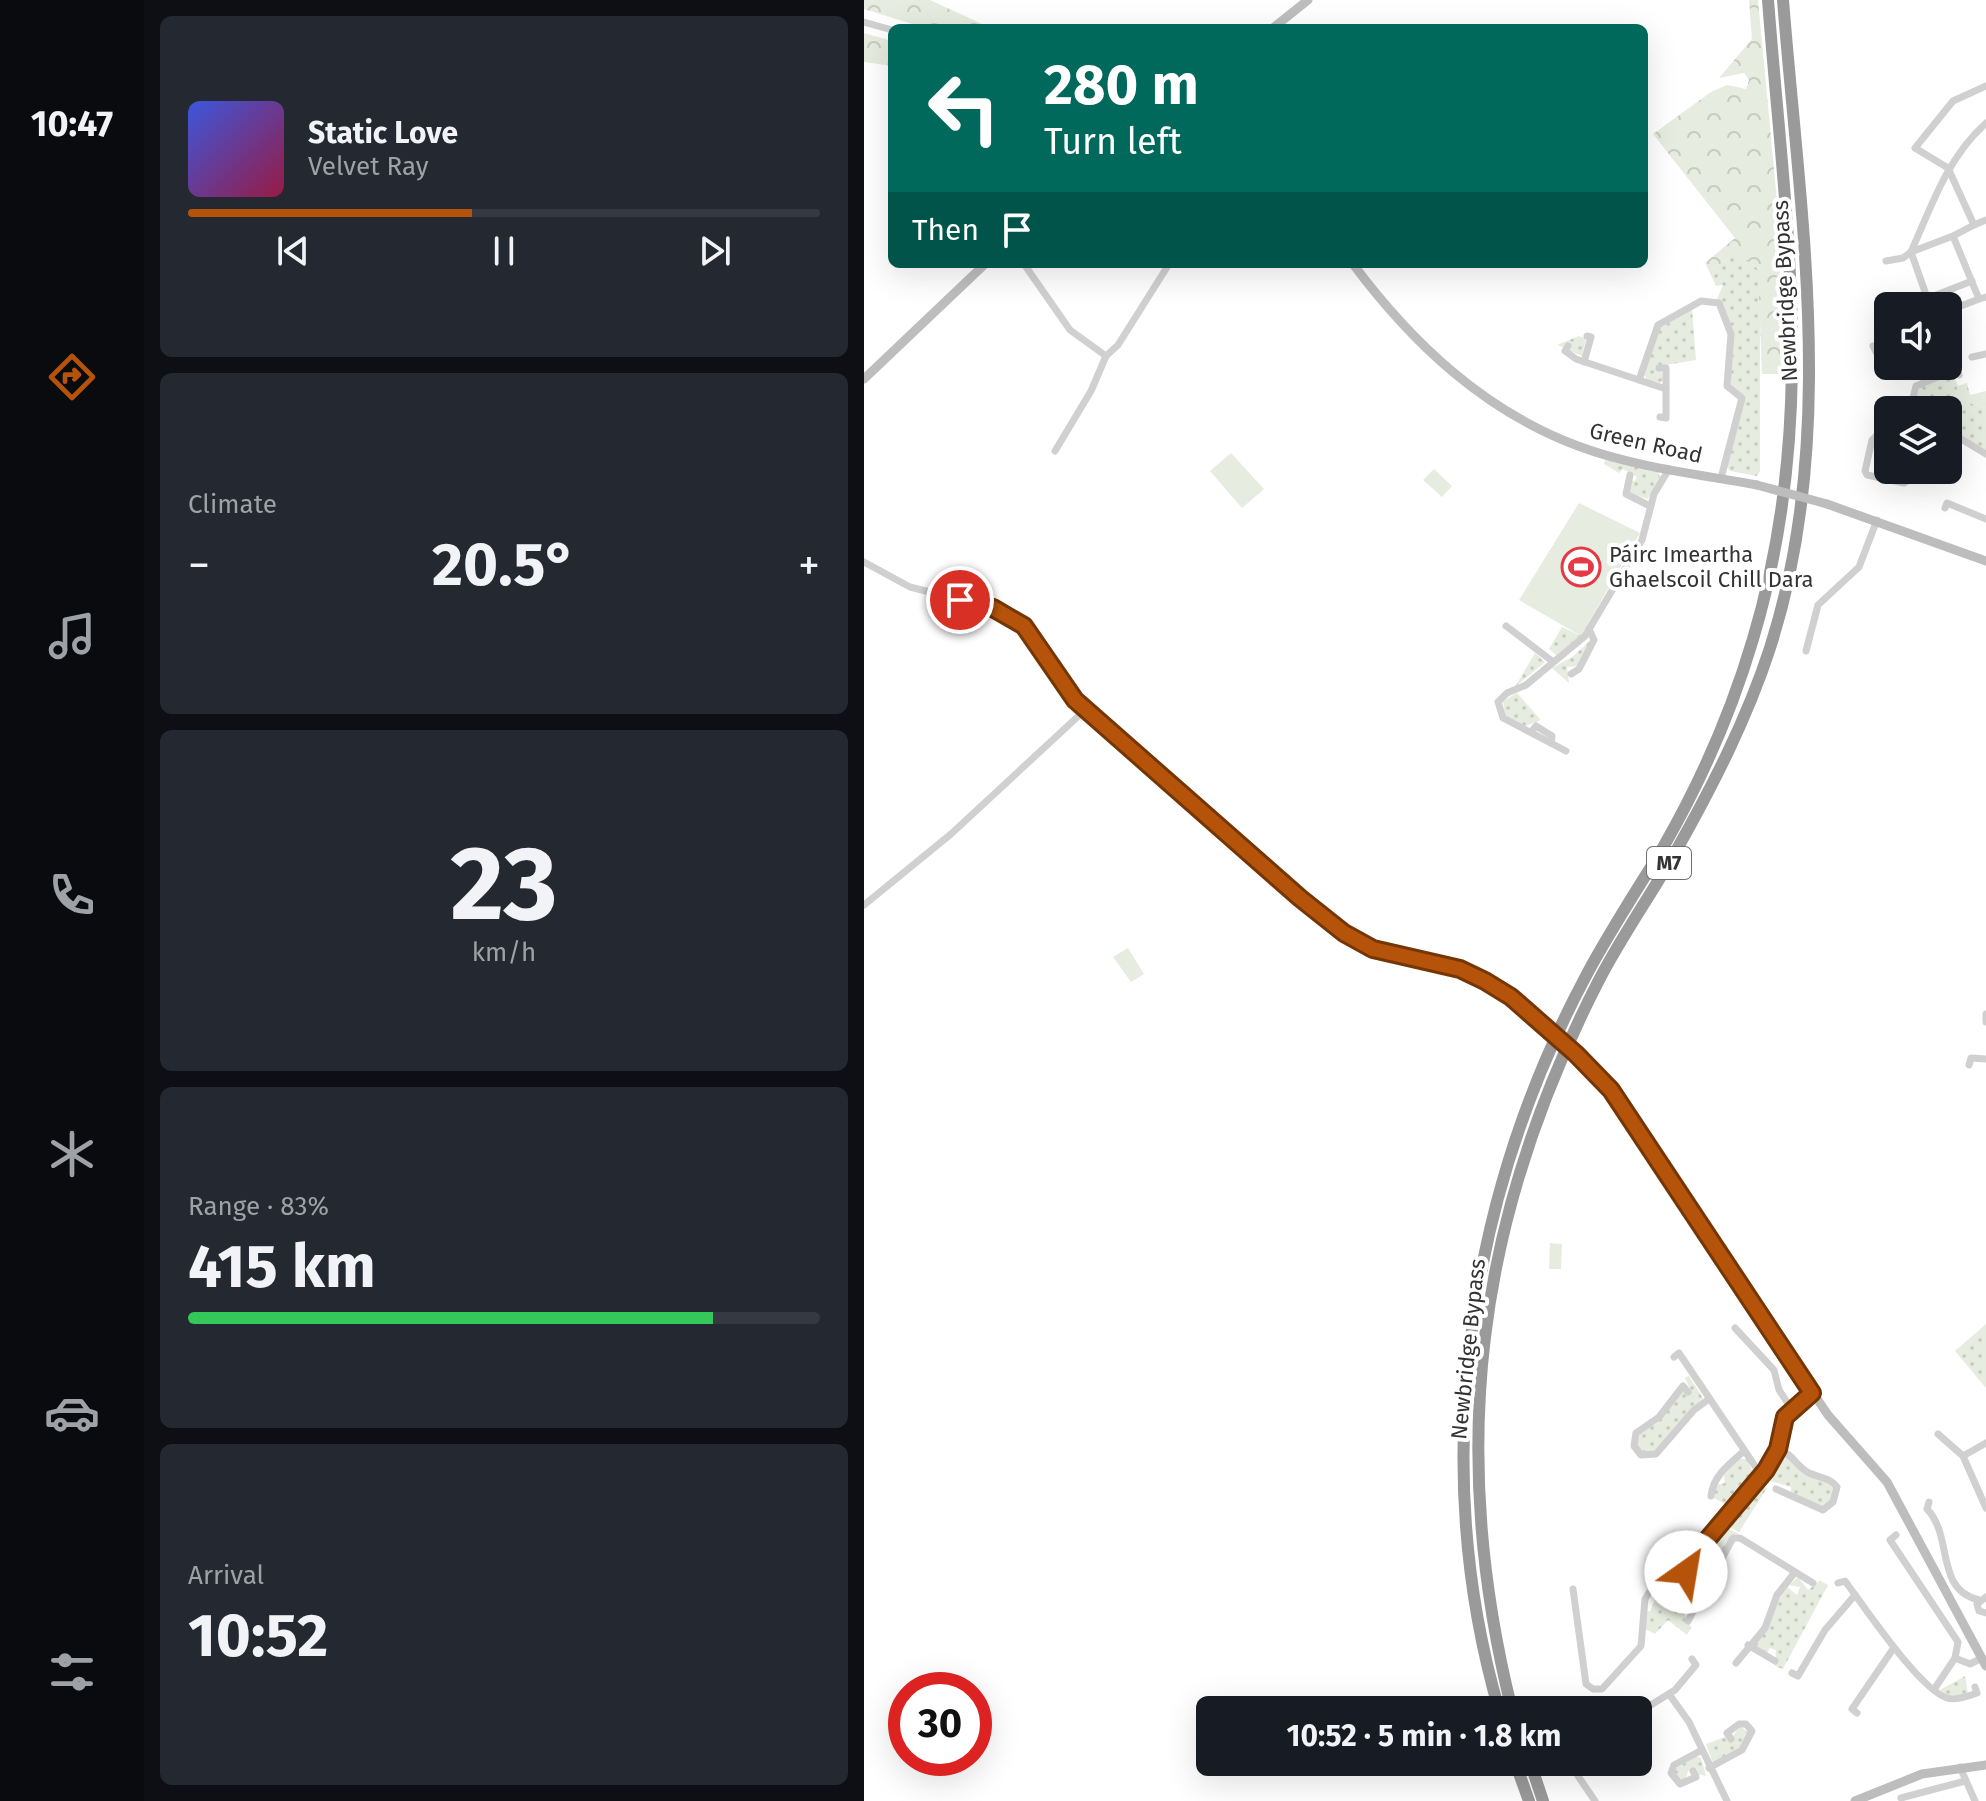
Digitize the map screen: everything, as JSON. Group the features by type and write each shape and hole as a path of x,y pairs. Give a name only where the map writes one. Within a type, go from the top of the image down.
{"highway":[{"name":"Newbridge Bypass","path":"1496,1696 1473,1589 1463,1458 1469,1348 1487,1238 1511,1148 1557,1032 1588,971 1684,808 1732,701 1768,582 1784,500 1794,386 1794,304 1768,0"},
{"name":"Newbridge Bypass","path":"1509,1696 1486,1585 1477,1461 1483,1351 1499,1241 1523,1154 1555,1070 1600,977 1676,852 1749,705 1771,645 1801,502 1811,388 1810,306 1783,0"},
{"path":"1520,1776 1529,1801"},
{"path":"1535,1776 1543,1801"}],"street":[{"path":"1278,24 1308,0"},
{"path":"864,22 888,29"},
{"path":"1974,225 1948,168 1915,148 1953,101 1986,86"},
{"path":"1925,292 1911,252 1948,168 1986,123"},
{"path":"1979,130 1986,137"},
{"path":"1886,261 1903,258 1986,220"},
{"path":"1953,236 1982,298 1962,306"},
{"path":"864,379 981,268"},
{"path":"1027,268 1070,330 1106,356"},
{"path":"1055,451 1091,391 1106,356 1118,345 1166,268"},
{"name":"Green Road","path":"1356,268 1392,316 1460,379 1498,407 1577,446 1669,469 1757,485 1827,504 1986,561"},
{"path":"1949,292 1972,281"},
{"path":"1639,380 1658,325 1701,301 1719,303 1731,334 1727,386 1742,398 1721,478"},
{"path":"1584,362 1591,337 1587,336"},
{"path":"1568,346 1565,351 1584,362 1666,389"},
{"path":"1972,357 1986,354"},
{"path":"1659,368 1666,368 1666,418 1660,417"},
{"path":"1914,396 1916,386 1930,380"},
{"path":"1874,438 1865,471 1874,477"},
{"path":"1962,439 1986,454"},
{"path":"1566,751 1551,743 1553,738 1540,727 1536,726 1531,732 1503,718 1498,702 1507,693 1526,685 1552,661 1578,644 1642,540 1650,506 1669,469"},
{"path":"1630,475 1626,494 1650,506"},
{"path":"1946,503 1986,519"},
{"path":"1806,651 1816,602 1859,567 1877,520"},
{"path":"864,562 910,587 993,608 1011,616 1039,645 1057,676 1086,709 1300,898 1344,933 1373,949 1460,969 1511,997 1576,1054 1611,1090 1812,1393 1887,1482 1984,1662 1970,1664 1955,1658"},
{"path":"1506,626 1552,661"},
{"path":"1571,674 1579,669 1594,640 1589,629"},
{"path":"864,905 951,834 1086,709"},
{"path":"1986,1014 1986,1022"},
{"path":"1969,1065 1971,1058 1986,1059"},
{"path":"1735,1328 1774,1370 1779,1390 1791,1408"},
{"path":"1674,1357 1679,1353 1761,1475"},
{"path":"1688,1392 1683,1386 1659,1417 1636,1433 1634,1446 1641,1455 1656,1454 1694,1410 1709,1399"},
{"path":"1685,1566 1761,1475 1778,1449 1780,1428 1791,1408 1812,1393"},
{"path":"1938,1434 1963,1456 1986,1508"},
{"path":"1963,1456 1986,1443"},
{"path":"1776,1489 1786,1490 1823,1510 1833,1502 1837,1487 1829,1479 1809,1473 1792,1455 1778,1449"},
{"path":"1711,1496 1744,1451"},
{"path":"1925,1507 1938,1529 1953,1583 1962,1594 1982,1605 1961,1619"},
{"path":"1573,1589 1586,1684 1597,1690 1607,1685 1641,1646 1645,1599 1685,1535 1692,1538"},
{"path":"1896,1535 1890,1540 1957,1636 1955,1658 1935,1688"},
{"path":"1688,1616 1731,1541 1736,1538 1795,1572 1809,1584"},
{"path":"1666,1565 1685,1566"},
{"path":"1685,1566 1690,1576 1705,1589"},
{"path":"1736,1663 1765,1628 1777,1595 1795,1572"},
{"path":"1838,1583 1843,1579 1871,1612 1893,1649 1942,1696 1953,1699 1977,1693 1975,1687"},
{"path":"1792,1673 1798,1676 1825,1630 1855,1595"},
{"path":"1748,1645 1772,1656"},
{"path":"1857,1713 1852,1709 1893,1649"},
{"path":"1652,1704 1669,1694 1696,1665 1692,1659"},
{"path":"1669,1694 1689,1722 1727,1801"},
{"path":"1709,1768 1742,1750 1752,1731 1746,1724 1739,1724 1727,1733 1731,1739"},
{"path":"1693,1771 1696,1777 1680,1784 1671,1773 1674,1765 1702,1750"},
{"path":"1855,1801 1875,1790 1922,1774 1986,1765"},
{"path":"1960,1767 1975,1801"},
{"path":"1578,1776 1595,1801"},
{"path":"1901,1798 1965,1781"}],"green space":[{"path":"864,0 930,0 982,24 912,24 864,9"},
{"path":"1749,0 1758,0 1779,222 1782,374 1762,374 1758,269 1745,258 1729,258 1709,271 1705,263 1735,238 1653,134 1711,92 1727,85 1746,89 1749,80 1744,73 1719,78 1752,39"},
{"path":"864,33 888,40 888,65 864,62"},
{"path":"1729,258 1745,258 1758,269 1760,283 1760,471 1757,476 1730,471 1726,466 1745,396 1730,385 1734,333 1721,301 1717,299 1723,285 1716,286 1709,271"},
{"path":"1692,309 1696,360 1659,366 1664,379 1660,383 1647,380 1644,374 1658,329"},
{"path":"1579,336 1586,339 1582,356 1570,351 1571,346 1567,343 1563,347 1557,345"},
{"path":"1939,380 1955,380 1964,397 1986,408 1986,450 1962,436 1962,396 1917,396 1920,387"},
{"path":"1955,380 1958,386 1967,383 1970,395 1986,391 1986,408 1973,405 1957,388"},
{"path":"1231,453 1264,489 1242,508 1210,471"},
{"path":"1605,460 1658,471 1660,478 1648,499 1629,493 1630,480 1635,481 1637,477 1623,469 1619,473 1604,464"},
{"path":"1434,469 1452,486 1442,497 1423,480"},
{"name":"Páirc Imeartha Ghaelscoil Chill Dara","path":"1579,503 1640,533 1581,636 1519,600"},
{"path":"1562,627 1581,636 1556,655 1549,649"},
{"path":"1592,639 1577,666 1567,667 1569,683 1552,668 1572,657"},
{"path":"1535,653 1545,662 1515,687"},
{"path":"1517,693 1539,721 1525,726 1505,716 1503,701"},
{"path":"1128,948 1144,974 1131,982 1113,957"},
{"path":"1550,1243 1562,1244 1561,1269 1549,1269"},
{"path":"1986,1324 1986,1388 1955,1351"},
{"path":"1689,1376 1703,1398 1655,1452 1642,1452 1637,1445 1640,1433 1657,1423 1682,1392 1691,1391 1685,1378"},
{"path":"1781,1454 1835,1488 1831,1502 1820,1508 1791,1493 1791,1487 1770,1481"},
{"path":"1739,1459 1747,1459 1755,1477 1730,1507 1725,1508 1725,1504 1714,1498 1716,1485 1725,1483 1724,1475"},
{"path":"1760,1485 1767,1488 1739,1532 1727,1526"},
{"path":"1725,1527 1739,1534 1733,1535 1708,1579 1700,1579 1692,1566"},
{"path":"1669,1568 1683,1570 1700,1590 1693,1608 1684,1613 1691,1628 1687,1635 1668,1620 1655,1634 1645,1629 1645,1611 1650,1611 1665,1579 1662,1576"},
{"path":"1798,1577 1808,1590 1820,1581 1828,1585 1783,1669 1775,1666 1776,1650 1770,1648 1767,1653 1756,1649 1754,1643 1787,1587 1797,1595 1800,1587 1789,1585"},
{"path":"1965,1676 1968,1694 1948,1696 1940,1690"},
{"path":"1740,1726 1749,1733 1739,1749 1713,1763 1706,1744 1725,1737 1729,1742"},
{"path":"1695,1756 1701,1758 1706,1776 1697,1774 1694,1768 1688,1771 1686,1780 1677,1780 1674,1770"}],"place":[{"name":"Páirc Imeartha Ghaelscoil Chill Dara","path":"1581,567"}],"route":[{"path":"960,600 993,608 1024,626 1075,700 1344,933 1373,949 1460,969 1485,981 1511,997 1576,1054 1611,1090 1812,1393 1791,1408 1780,1428 1778,1449 1766,1470 1685,1566 1686,1572"}]}
